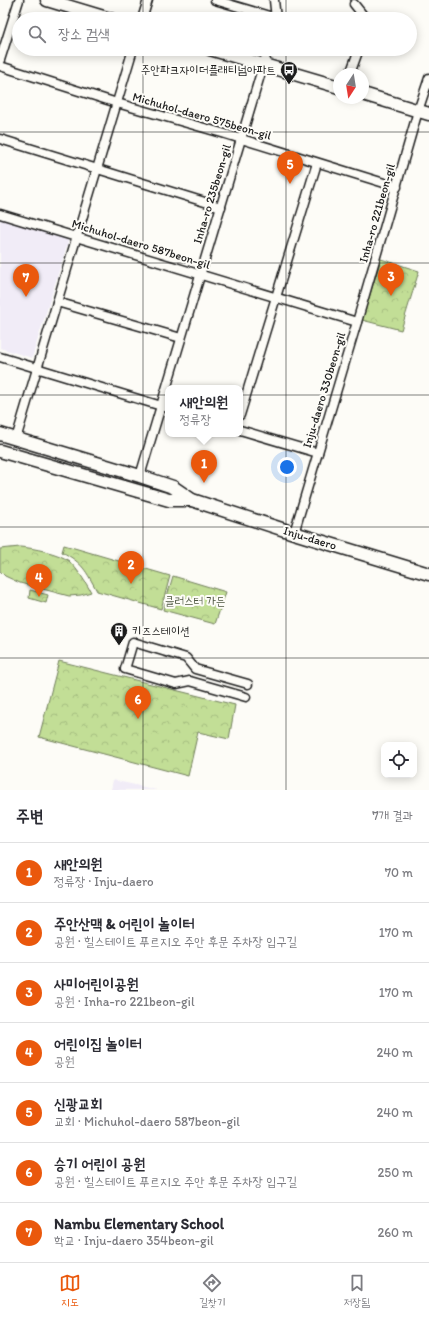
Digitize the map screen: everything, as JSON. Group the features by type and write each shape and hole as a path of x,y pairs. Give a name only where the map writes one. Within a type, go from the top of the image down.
{"main road":[{"path":"47,0 77,4 95,12"},
{"path":"227,56 262,70 333,86"},
{"path":"369,96 424,112"},
{"name":"Inju-daero","path":"0,434 140,476 173,487 192,500 429,574"},
{"name":"Inju-daero","path":"0,451 169,500 192,500"}],"street":[{"path":"15,12 19,0"},
{"path":"144,12 148,0"},
{"path":"215,0 256,12"},
{"path":"274,0 275,12"},
{"path":"354,4 360,12"},
{"path":"0,60 12,22"},
{"path":"16,439 131,56"},
{"name":"Inha-ro 235beon-gil","path":"169,385 181,338 266,56"},
{"path":"352,68 356,56"},
{"name":"Michuhol-daero 575beon-gil","path":"0,66 396,187"},
{"name":"Inha-ro 221beon-gil","path":"357,322 396,187 424,112 429,78"},
{"path":"0,140 221,207"},
{"path":"243,405 317,163"},
{"name":"Michuhol-daero 587beon-gil","path":"0,214 357,322"},
{"path":"57,302 181,338"},
{"name":"Inju-daero 330beon-gil","path":"294,533 357,322"},
{"path":"0,358 164,407"},
{"name":"Inha-ro 235beon-gil","path":"140,476 164,407"},
{"path":"243,431 318,453"},
{"path":"246,698 190,681 176,684 125,669 132,642 186,658 195,669 248,684"}],"shaded area":[{"path":"0,218 69,239 32,358 0,348"},
{"path":"113,780 157,790 111,790"}],"green space":[{"path":"381,259 419,271 401,330 362,320"},
{"path":"64,545 170,576 161,609 97,591 83,568 75,560 62,552"},
{"path":"20,547 46,551 65,558 75,568 91,592 69,596 20,583 5,576 0,571 0,549"},
{"name":"클러스터 가든","path":"173,576 226,592 215,624 163,610"},
{"path":"30,590 48,595 46,603 29,598"},
{"path":"59,661 235,705 229,739 198,732 188,776 39,737"}],"place":[{"name":"주안파크자이더플래티넘아파트","path":"289,85"},
{"name":"신광교회","path":"290,184"},
{"name":"사미어린이공원","path":"391,296"},
{"name":"Nambu Elementary School","path":"26,297"},
{"name":"새안의원","path":"204,483"},
{"name":"주안산맥 & 어린이 놀이터","path":"131,584"},
{"name":"어린이집 놀이터","path":"39,597"},
{"name":"키즈스테이션","path":"119,646"},
{"name":"승기 어린이 공원","path":"138,719"}]}
